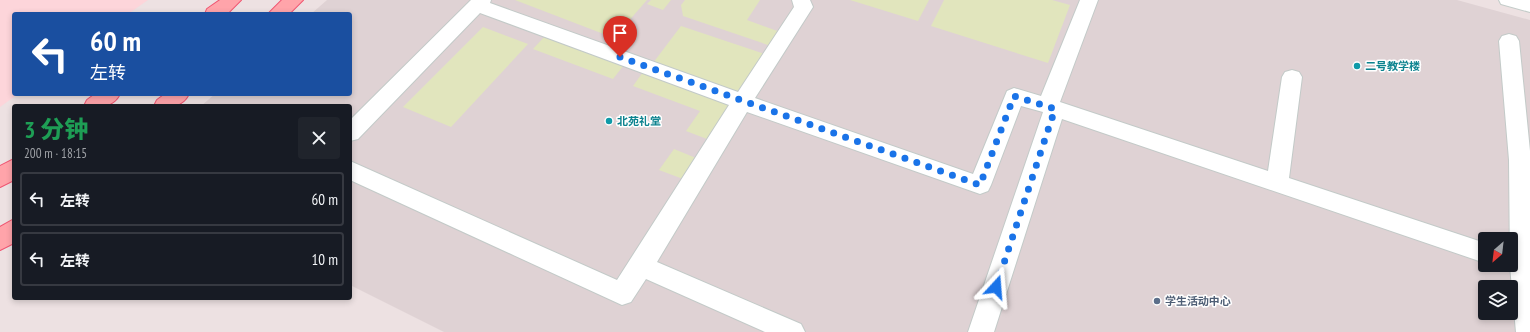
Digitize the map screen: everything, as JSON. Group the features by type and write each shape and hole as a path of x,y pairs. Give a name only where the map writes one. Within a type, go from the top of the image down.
{"main road":[{"path":"217,12 232,0"},
{"path":"279,12 294,0"},
{"path":"97,104 107,96"},
{"path":"166,104 176,96"},
{"path":"0,178 12,169"},
{"path":"0,240 12,231"}],"street":[{"path":"352,171 622,294 641,266 742,102 804,7 801,0"},
{"path":"980,332 1052,108 1089,0"},
{"path":"1508,0 1530,6"},
{"path":"352,131 480,2 742,102 980,185 1014,96 1478,252"},
{"path":"1509,41 1520,160 1521,266 1529,332"},
{"path":"1277,184 1292,78"},
{"path":"641,266 792,332"}],"shaded area":[{"path":"0,0 148,0 131,12 12,12 12,96 15,96 0,107"},
{"path":"327,0 1457,0 1530,20 1530,332 444,332 352,286 352,104 203,104 213,96 352,96 352,12 313,12"}],"green space":[{"path":"515,0 647,0 614,38"},
{"path":"651,0 671,0 663,10 647,4"},
{"path":"685,0 760,0 747,20 783,33 774,47 683,16 681,5"},
{"path":"850,0 929,0 918,21"},
{"path":"944,0 1052,0 1070,5 1048,63 931,26"},
{"path":"681,26 768,55 743,95 653,63"},
{"path":"483,27 528,44 451,127 403,107"},
{"path":"545,36 624,65 613,79 533,49"},
{"path":"643,72 730,104 707,139 686,131 700,111 633,86"},
{"path":"674,149 696,158 683,179 659,170"}],"place":[{"name":"二号教学楼","path":"1357,66"},
{"name":"北苑礼堂","path":"609,121"},
{"name":"学生活动中心","path":"1157,301"}],"route":[{"path":"620,57 742,102 980,185 1014,96 1055,109 996,287"}]}
